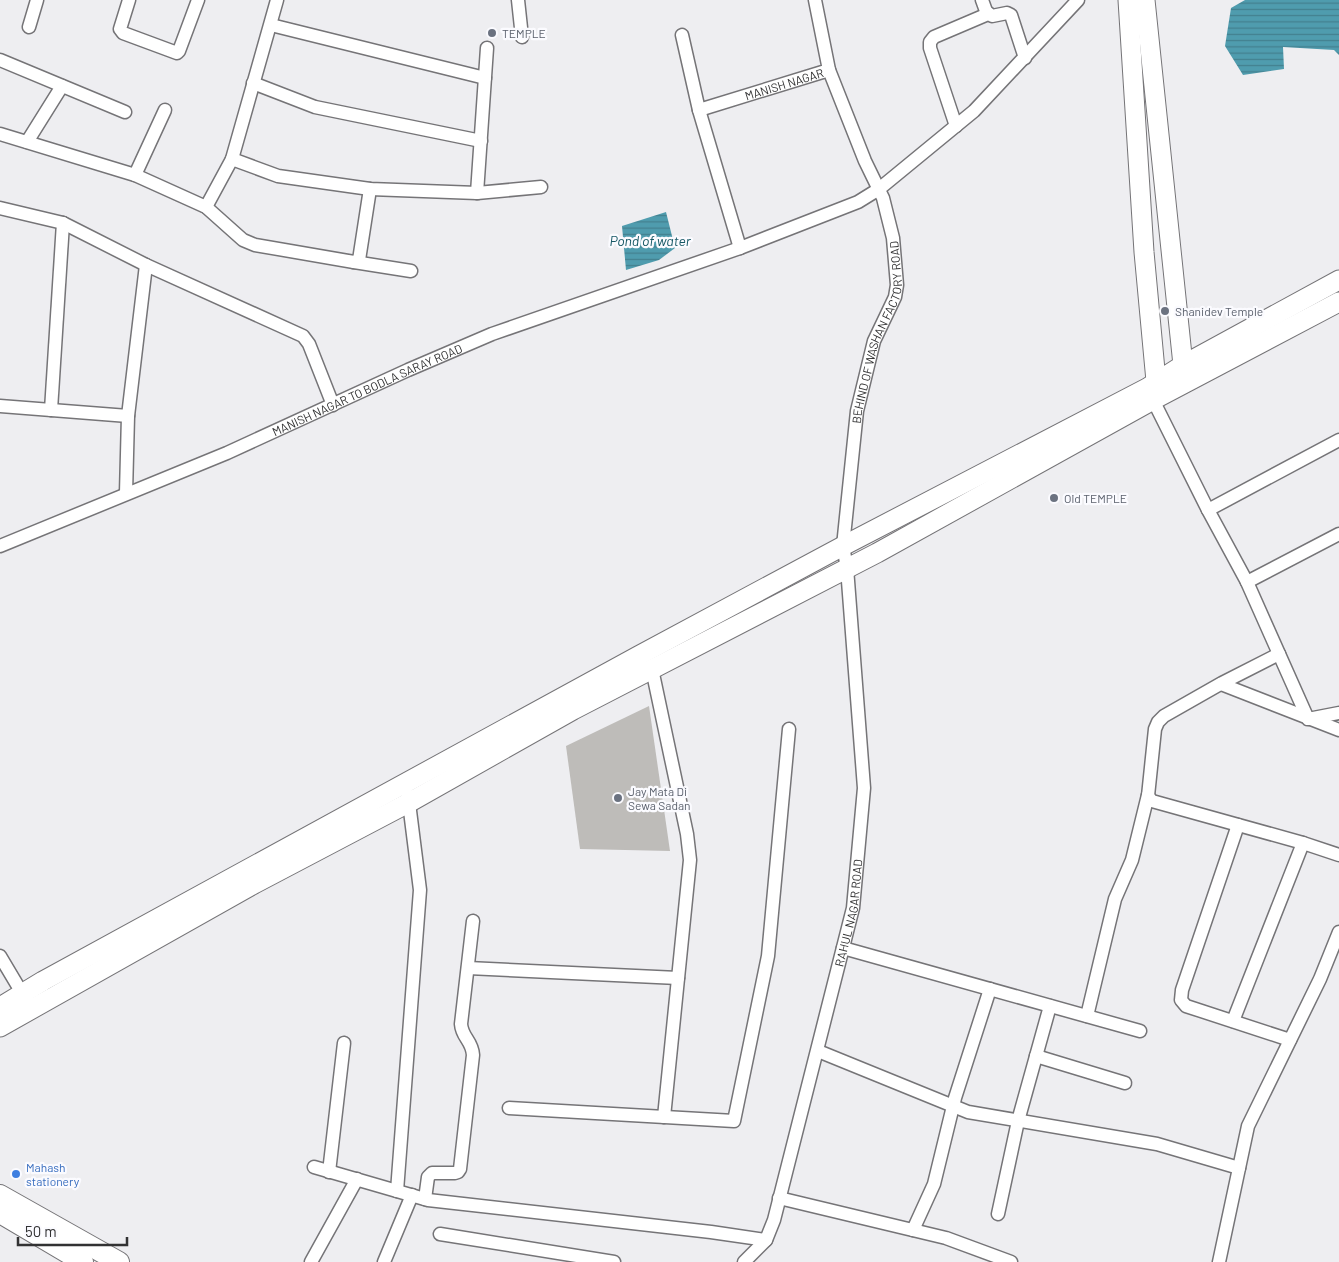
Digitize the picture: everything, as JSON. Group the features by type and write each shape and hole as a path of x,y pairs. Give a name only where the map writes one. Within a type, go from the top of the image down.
{"main road":[{"path":"1128,0 1152,389"},
{"path":"1145,0 1184,365"},
{"path":"0,1026 254,884 410,802 573,710 886,549 1152,389 1184,365 1339,280"},
{"path":"0,1006 843,546 1152,389 1339,302"},
{"path":"0,1195 109,1259"},
{"path":"0,1213 83,1262"}],"street":[{"path":"30,27 37,0"},
{"path":"130,0 120,30 123,33 177,53 198,0"},
{"path":"206,207 232,159 277,0"},
{"path":"518,0 522,38"},
{"name":"MANISH NAGAR","path":"699,110 829,70 815,0"},
{"path":"982,0 988,14"},
{"name":"MANISH NAGAR TO BODLA SARAY ROAD","path":"0,546 227,453 408,370 492,334 740,248 881,194 974,111 1078,0"},
{"path":"956,126 930,48 930,42 934,37 988,14 992,16 1007,13 1011,15 1025,58"},
{"path":"271,25 485,78"},
{"path":"682,34 699,110 740,248"},
{"path":"476,193 487,48"},
{"path":"0,60 126,112"},
{"name":"BEHIND OF WASHAN FACTORY ROAD","path":"829,70 865,162 881,194 893,238 897,285 895,296 874,341 857,411 843,546"},
{"path":"253,83 315,107 481,141"},
{"path":"27,142 62,86"},
{"path":"135,175 166,110"},
{"path":"0,134 135,175 206,207 242,240 255,245 412,271"},
{"path":"232,159 271,175 370,189 476,193 541,187"},
{"path":"354,262 359,260 370,189"},
{"path":"0,208 63,223 146,265 303,336 309,344 334,405"},
{"path":"51,410 63,223"},
{"path":"126,493 128,416 146,265"},
{"path":"1152,389 1208,510 1247,582 1308,719"},
{"path":"0,406 128,416"},
{"path":"1208,510 1339,440"},
{"path":"1247,582 1339,534"},
{"name":"RAHUL NAGAR ROAD","path":"744,1262 766,1240 774,1220 853,908 864,788 847,568 843,546"},
{"path":"1087,1016 1116,899 1132,860 1148,795 1155,728 1158,722 1164,716 1279,654"},
{"path":"652,669 690,860 664,1117"},
{"path":"1221,684 1339,730"},
{"path":"1308,719 1339,713"},
{"path":"509,1108 734,1121 768,956 789,729"},
{"path":"397,1191 420,890 410,802 405,784"},
{"path":"1148,795 1152,801 1303,843 1339,855"},
{"path":"1238,825 1180,995 1182,1004 1290,1040"},
{"path":"1233,1021 1303,843"},
{"path":"425,1199 428,1177 432,1173 455,1173 460,1169 473,1055 472,1045 464,1037 462,1030 473,921"},
{"path":"1219,1262 1248,1126 1320,979 1339,932"},
{"path":"843,948 1140,1031"},
{"path":"0,956 22,994"},
{"path":"468,968 678,978"},
{"path":"913,1230 934,1184 952,1107 990,989"},
{"path":"998,1214 1018,1121 1050,1006"},
{"path":"329,1172 344,1043"},
{"path":"818,1051 952,1107 985,1116 1062,1127 1157,1144 1239,1168"},
{"path":"1036,1056 1125,1082"},
{"path":"314,1167 425,1199 766,1240"},
{"path":"312,1262 357,1179"},
{"path":"384,1262 412,1195"},
{"path":"779,1198 946,1238 1011,1262"},
{"path":"440,1234 553,1257 614,1262"}],"water":[{"path":"1245,0 1339,0 1339,55 1334,50 1283,47 1284,69 1243,75 1225,46 1231,8"},
{"name":"Pond of water","path":"666,212 675,248 659,260 626,270 622,226"}],"building":[{"name":"Jay Mata Di Sewa Sadan","path":"649,706 670,851 580,849 566,746"}],"place":[{"name":"TEMPLE","path":"492,33"},
{"name":"Shanidev Temple","path":"1165,311"},
{"name":"Old TEMPLE","path":"1054,498"},
{"name":"Jay Mata Di Sewa Sadan","path":"618,798"},
{"name":"Mahash stationery","path":"16,1174"}]}
